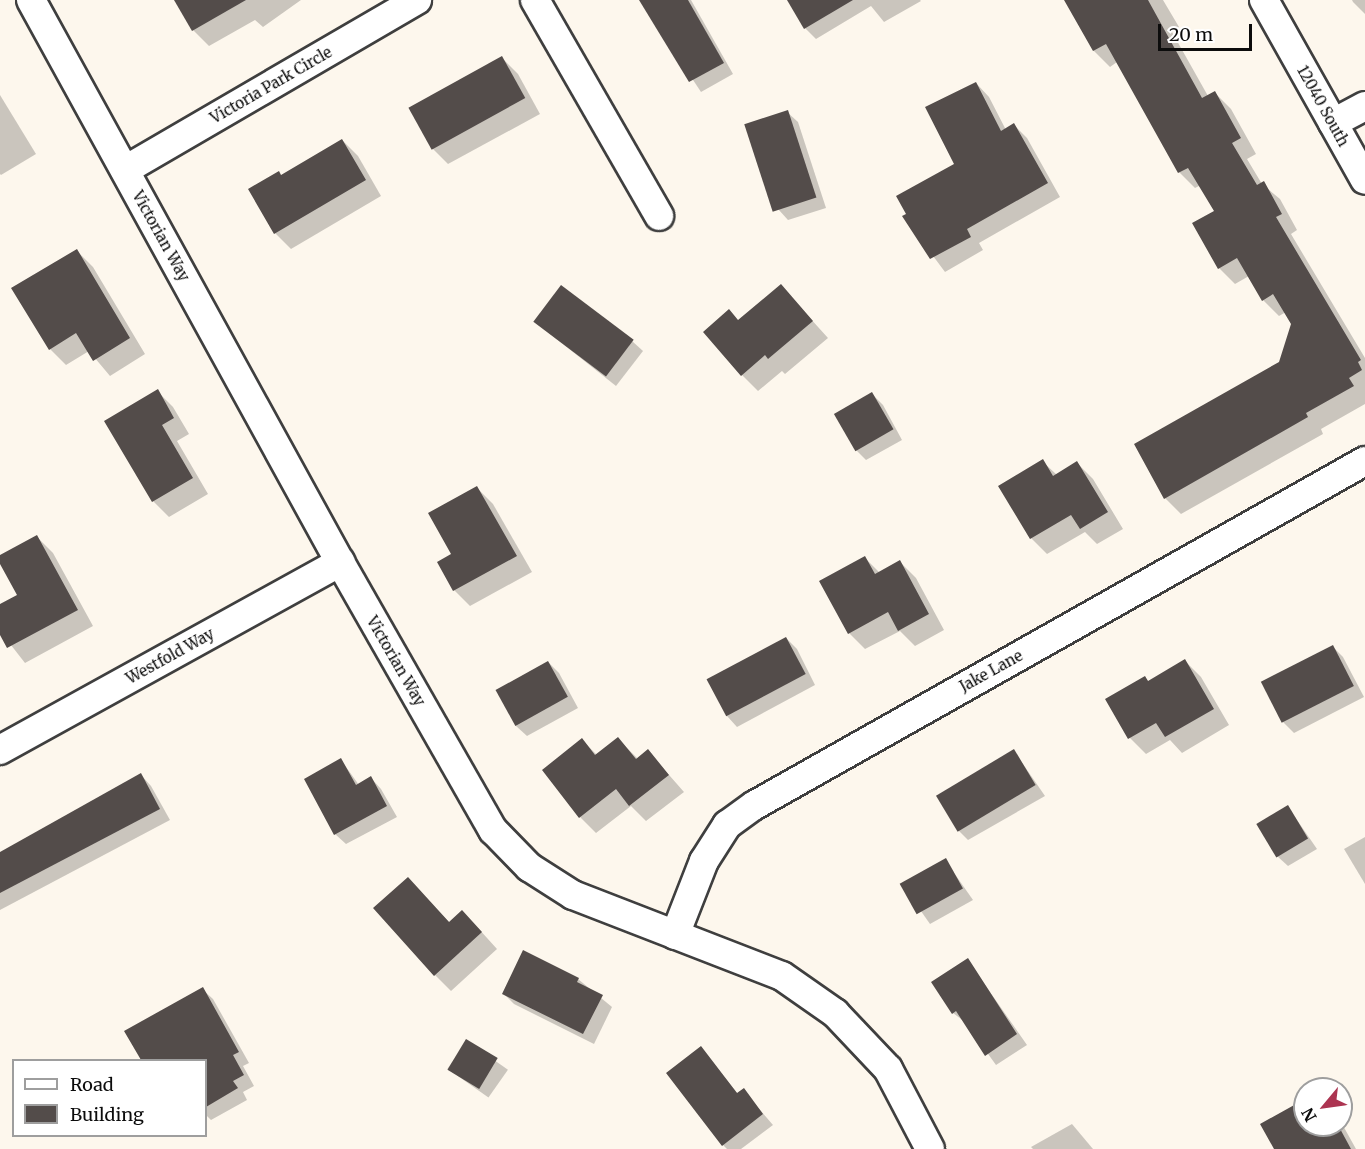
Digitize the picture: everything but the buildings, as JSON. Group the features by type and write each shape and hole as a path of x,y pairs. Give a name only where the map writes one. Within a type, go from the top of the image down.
{"street":[{"name":"Victorian Way","path":"31,0 340,562 493,830 529,867 573,895 782,976 835,1013 888,1069 930,1149"},
{"name":"Victoria Park Circle","path":"125,171 417,0"},
{"path":"536,0 659,216"},
{"name":"12040 South","path":"1264,0 1365,180"},
{"path":"1333,123 1365,106"},
{"name":"Jake Lane","path":"675,935 704,861 727,825 755,805 1365,461"},
{"name":"Westfold Way","path":"0,750 340,562"}]}
